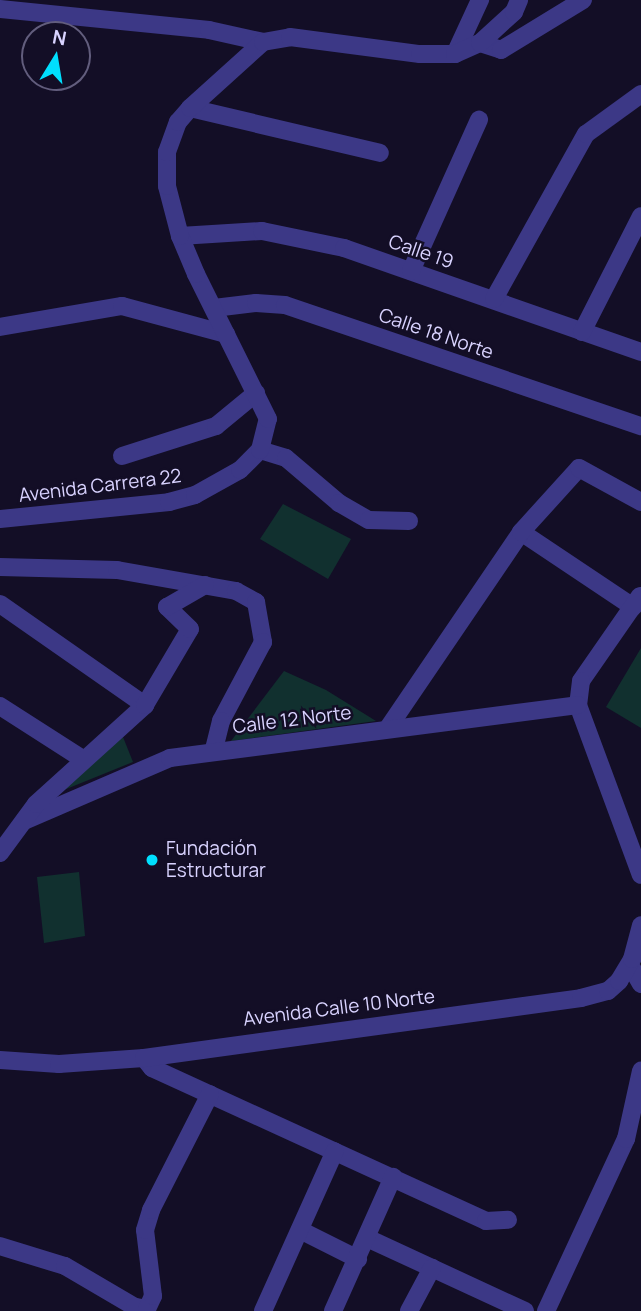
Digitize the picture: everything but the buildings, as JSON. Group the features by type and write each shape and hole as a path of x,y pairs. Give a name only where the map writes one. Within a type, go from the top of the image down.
{"street":[{"path":"455,54 480,0"},
{"path":"0,9 209,30 263,42 290,37 420,54 455,54 480,43 514,12 519,0"},
{"path":"480,43 501,50 583,0"},
{"path":"263,42 178,122 167,152 167,186 180,236 268,419 263,444 286,458 339,503 369,520 409,521"},
{"path":"494,299 586,134 641,94"},
{"path":"190,108 380,153"},
{"path":"411,271 479,120"},
{"path":"582,331 641,216"},
{"name":"Calle 19","path":"180,236 262,231 344,247 641,352"},
{"name":"Calle 18 Norte","path":"214,308 256,303 285,305 641,426"},
{"path":"0,327 122,306 226,334"},
{"path":"122,456 216,426 256,393"},
{"name":"Avenida Carrera 22","path":"0,519 169,502 195,495 240,470 263,444"},
{"path":"388,728 521,532 579,468 641,502"},
{"path":"521,532 636,602 581,681 578,705 641,875"},
{"path":"0,567 117,570 247,594 256,602 263,642 221,721 214,750"},
{"path":"0,853 23,821 81,758 145,705 190,629 167,607 205,585"},
{"path":"0,604 145,705"},
{"name":"Calle 12 Norte","path":"23,821 170,758 214,750 578,705"},
{"path":"0,706 81,758"},
{"name":"Avenida Calle 10 Norte","path":"0,1060 59,1064 144,1058 581,998 608,991 634,962 641,925"},
{"path":"634,962 641,984"},
{"path":"144,1058 152,1068 485,1221 508,1220"},
{"path":"546,1311 626,1139 641,1071"},
{"path":"0,1247 65,1266 135,1307 147,1308 153,1296 145,1230 150,1210 210,1094"},
{"path":"263,1311 335,1152"},
{"path":"333,1311 393,1177"},
{"path":"300,1230 358,1259"},
{"path":"367,1238 525,1311"},
{"path":"409,1311 432,1268"}],"green space":[{"path":"283,504 351,539 328,579 260,539"},
{"path":"641,648 641,728 606,707"},
{"path":"284,671 326,690 376,721 231,741"},
{"path":"123,737 133,762 49,796"},
{"path":"79,872 85,936 44,943 37,877"}],"place":[{"name":"Fundación Estructurar","path":"152,860"}]}
